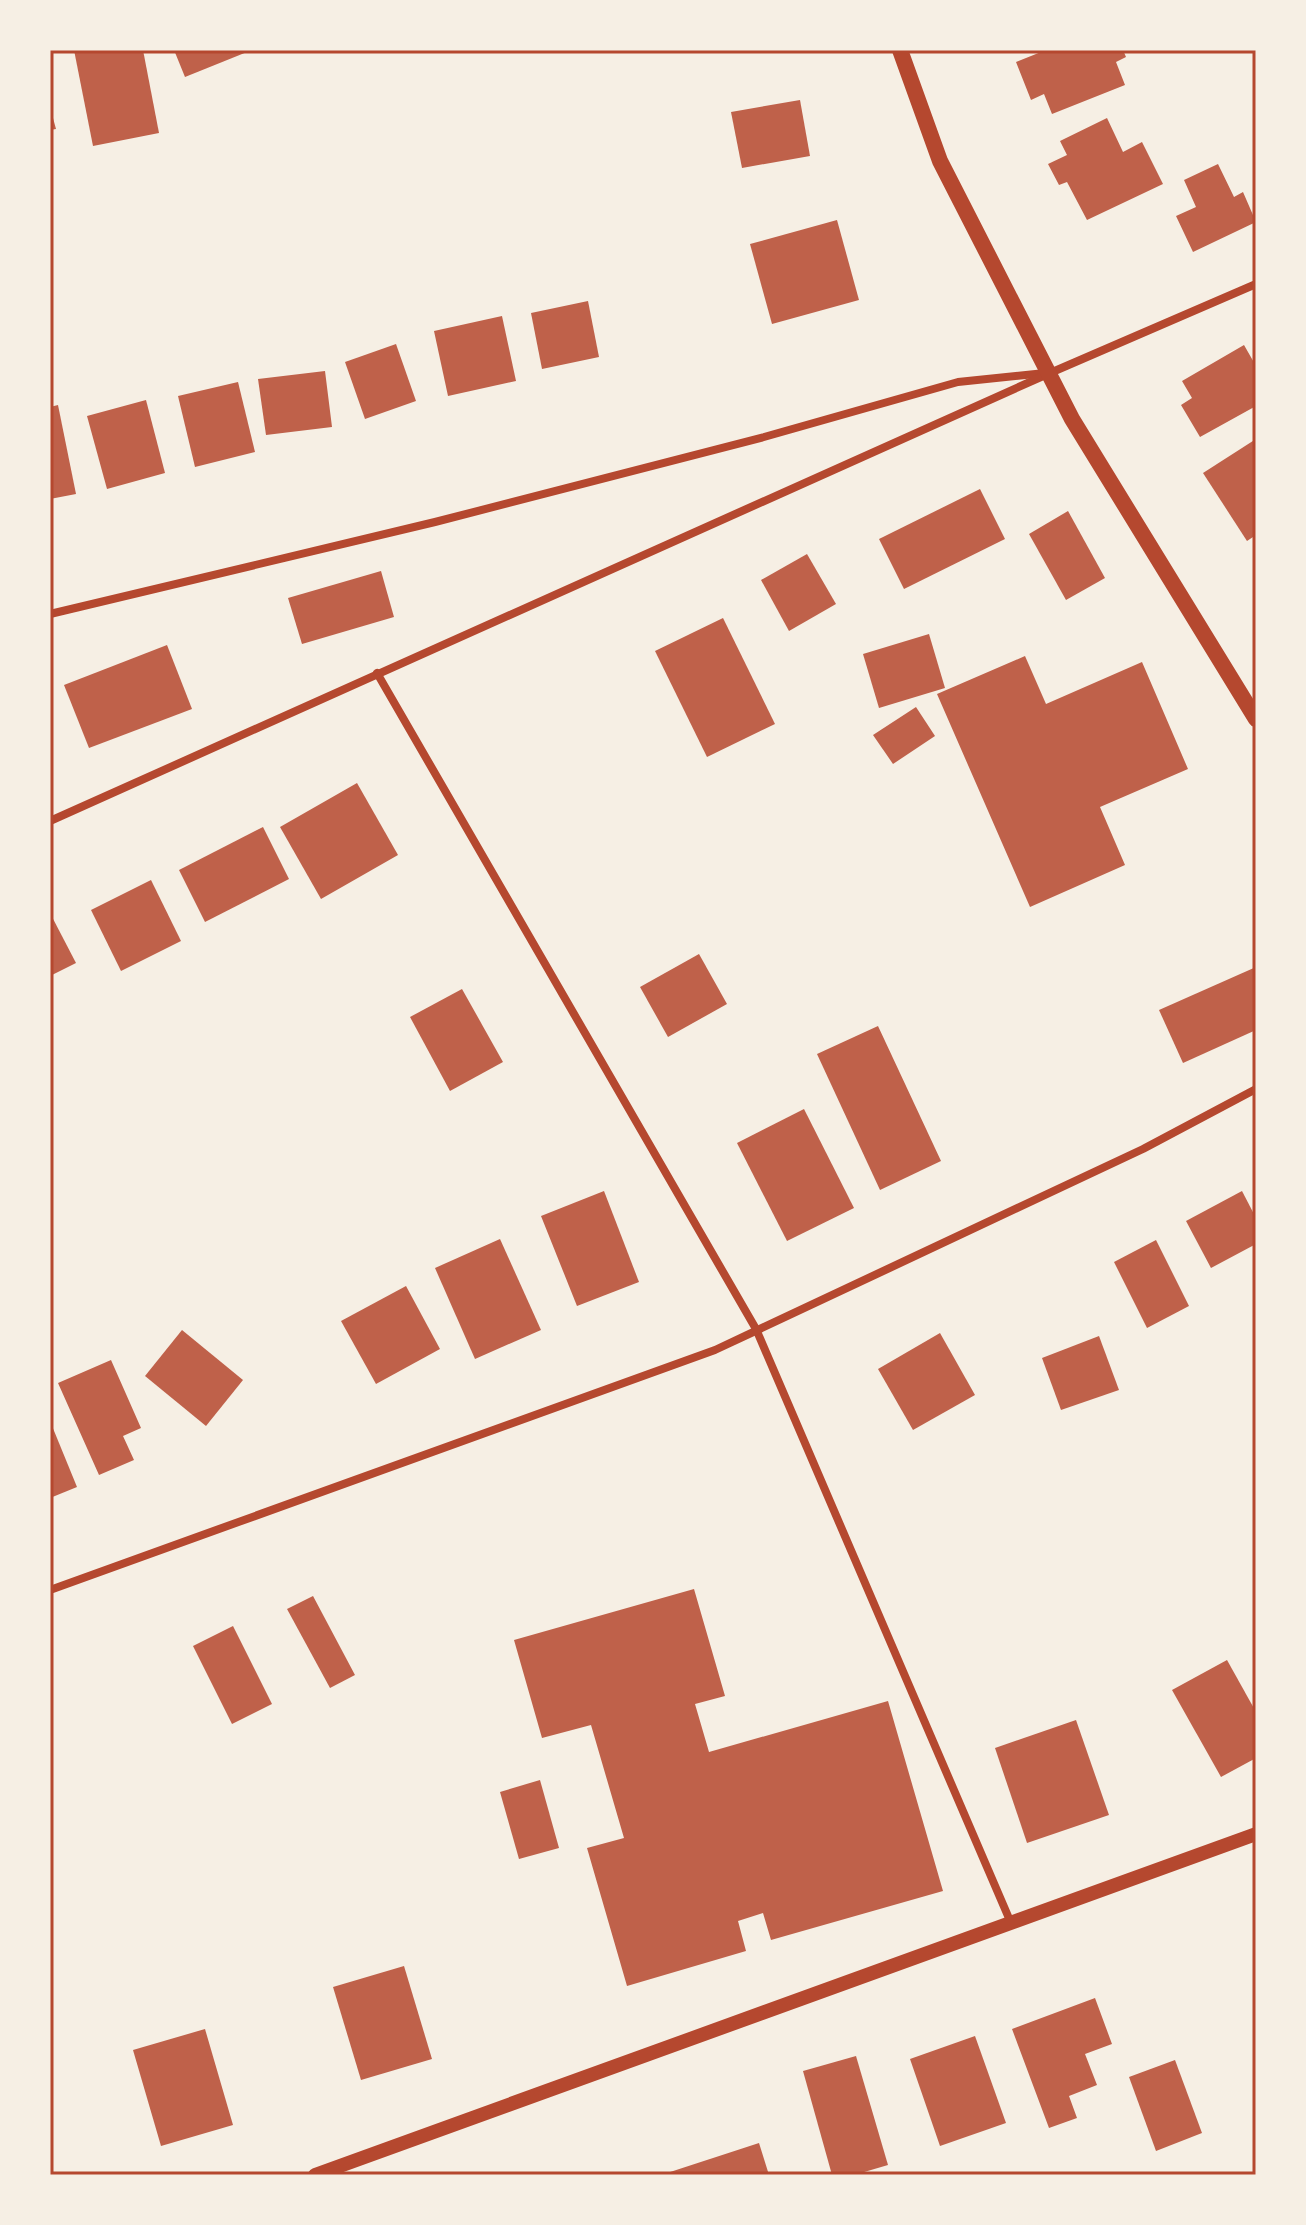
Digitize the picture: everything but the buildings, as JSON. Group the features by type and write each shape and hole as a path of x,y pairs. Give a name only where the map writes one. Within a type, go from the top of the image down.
{"main road":[{"path":"900,50 940,161 1072,419 1256,719"}],"street":[{"path":"50,821 1050,373 1256,284"},
{"path":"50,614 465,515 764,437 958,382 1050,373"},
{"path":"377,673 756,1329 1011,1923"},
{"path":"50,1590 715,1350 1143,1149 1256,1089"},
{"path":"315,2175 1256,1834"}]}
